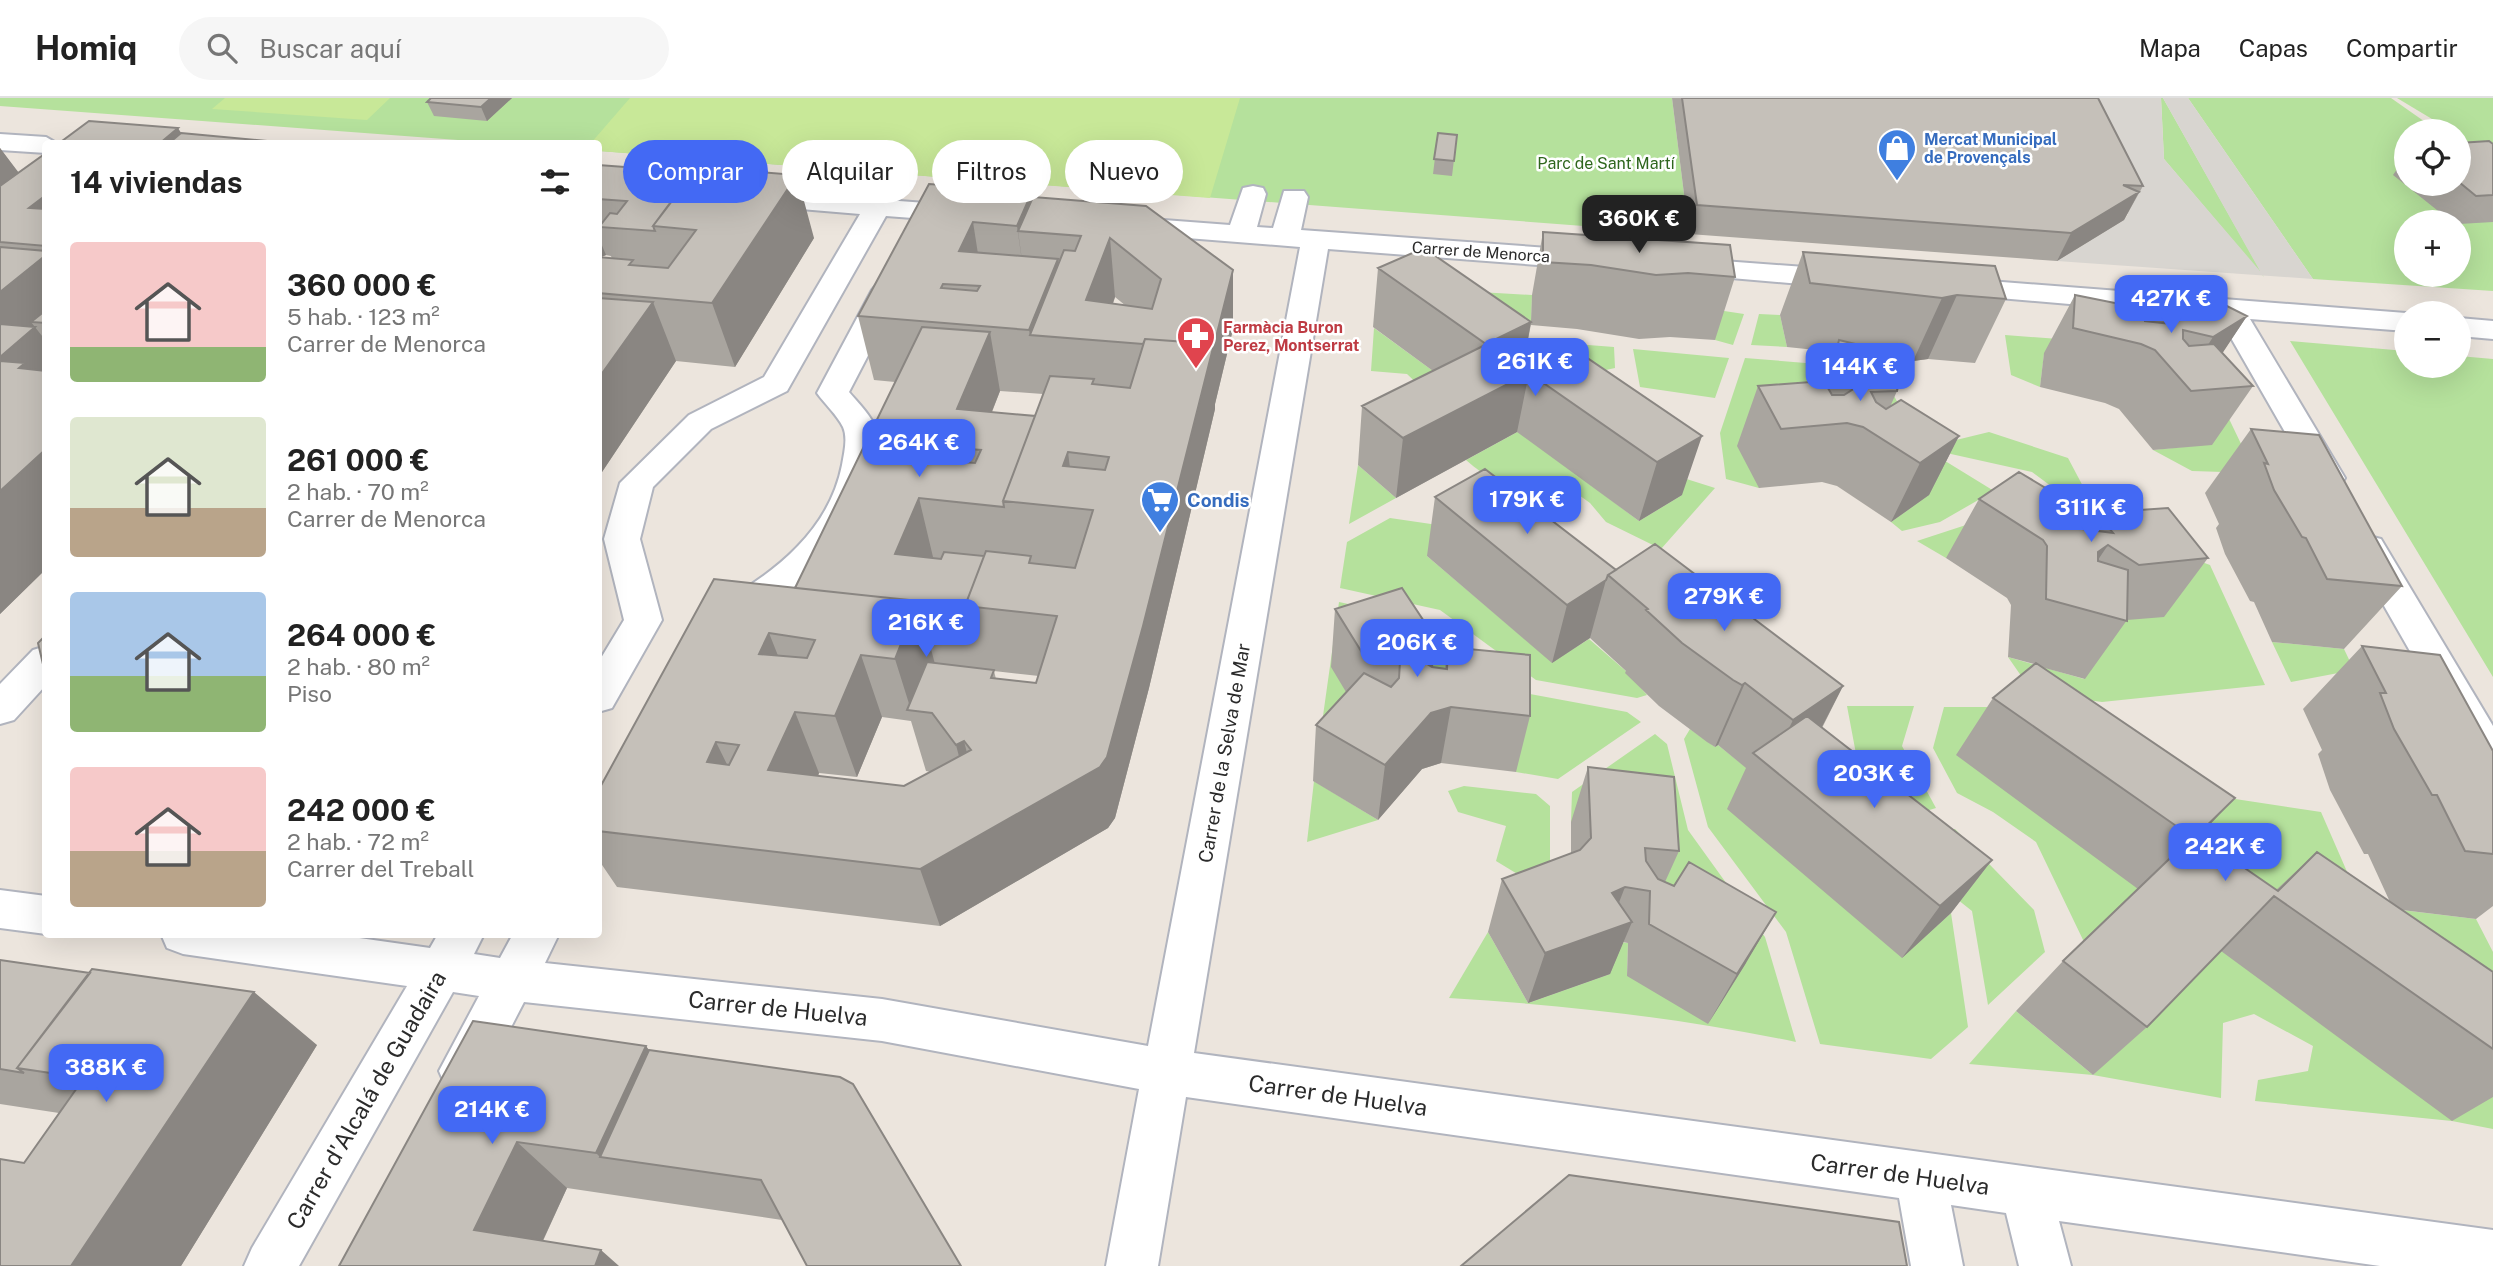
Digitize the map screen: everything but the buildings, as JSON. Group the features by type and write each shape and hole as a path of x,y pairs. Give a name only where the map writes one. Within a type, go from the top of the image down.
{"street":[{"path":"0,142 42,145"},
{"path":"1241,234 1253,194"},
{"name":"Carrer de la Selva de Mar","path":"1132,1266 1167,1072 1300,239 1294,197"},
{"path":"768,199 991,216"},
{"path":"602,690 643,620 622,539 637,483 700,422 776,384 878,207"},
{"path":"700,630 747,606 808,560 836,525 854,489 860,457 859,428 832,393 929,211"},
{"path":"1619,222 1625,263"},
{"name":"Carrer de Menorca","path":"1095,223 1877,282"},
{"path":"1918,285 2394,321"},
{"path":"2229,308 2493,761"},
{"path":"2471,328 2493,330"},
{"path":"0,709 42,664"},
{"path":"0,909 42,914"},
{"name":"Carrer de Huelva","path":"243,938 452,952 513,980 882,1020 1167,1072 2493,1256"},
{"path":"442,1110 535,938"},
{"name":"Carrer d'Alcalá de Guadaira","path":"270,1266 452,952"},
{"path":"1920,1176 1937,1266"},
{"path":"2026,1192 2045,1266"}],"green space":[{"name":"Parc de Sant Martí","path":"0,98 1672,98 1689,234 1183,195 1183,140 1065,140 1065,186 1051,185 1051,140 932,140 932,176 918,175 918,140 782,140 782,165 768,164 768,140 623,140 623,153 602,151 602,140 458,140 0,106"},
{"path":"225,98 390,98 367,120 212,109"},
{"path":"630,98 1240,98 1210,198 1183,196 1183,140 1065,140 1065,187 1051,186 1051,140 932,140 932,177 918,176 918,140 782,140 782,165 768,164 768,140 623,140 623,153 602,151 602,140 594,140"},
{"path":"2163,98 2264,277 2164,159"},
{"path":"2188,98 2391,98 2421,119 2394,119 2394,196 2471,196 2471,179 2493,171 2493,291 2433,287 2471,287 2471,210 2394,210 2394,284 2313,279"},
{"path":"2397,98 2493,98 2493,155 2471,147 2471,119 2432,119"},
{"path":"1479,292 1532,295 1531,325 1477,323"},
{"path":"1711,309 1744,314 1733,345 1715,340"},
{"path":"1759,314 1780,315 1787,347 1751,345"},
{"path":"1374,328 1477,403 1358,465 1431,397 1407,374 1371,371"},
{"path":"2005,335 2153,346 2044,354 2040,387 2011,375"},
{"path":"1475,336 1614,347 1615,368 1592,373 1622,440"},
{"path":"2290,341 2394,350 2394,378 2471,378 2471,357 2493,359 2493,677"},
{"path":"1633,349 1729,358 1715,398 1640,387"},
{"path":"1745,358 1879,369 1923,448 1989,432 2068,458 2086,492 2059,492 2032,472 1924,448 1994,491 1940,522 1902,531 1891,522 1928,495 1850,461 1845,451 1877,415 1759,488 1726,479 1720,433"},
{"path":"2208,375 2255,473 2192,471 2153,450 2211,444"},
{"path":"1519,431 1639,521 1682,495 1639,464 1715,488 1661,549 1606,522 1590,503 1558,480 1532,485 1509,484 1488,476 1466,460"},
{"path":"1358,465 1396,498 1349,524"},
{"path":"2013,501 2090,530 2125,534 2210,565 2265,685 2102,702 2033,693 2008,657 2084,679 1986,531 1946,558 1917,541 1969,524"},
{"path":"1390,518 1472,530 1427,556 1552,662 1589,639 1627,672 1647,695 1637,698 1536,680 1440,610 1340,588 1347,542"},
{"path":"1339,602 1431,622 1530,694 1627,712 1641,722 1558,779 1516,772 1516,713 1360,716 1314,780"},
{"path":"2272,642 2344,649 2354,670 2291,682"},
{"path":"1847,706 1914,706 1902,746 1936,808 1870,828"},
{"path":"1944,707 2023,707 2141,891 2085,944 2036,842 1993,812 1957,793 1933,748"},
{"path":"1690,729 1715,747 1718,745 1763,781 1902,957 1951,913 1968,1027 1931,1059 1820,1044 1786,932 1708,827 1684,739"},
{"path":"1655,734 1667,744 1688,830 1765,937 1796,1042 1623,1014 1449,998 1488,932 1528,1003 1610,974 1604,940 1628,943 1627,976 1636,931 1571,822 1572,792"},
{"path":"1314,781 1378,820 1307,842"},
{"path":"1464,786 1536,794 1550,806 1550,869 1537,886 1496,861 1506,826 1458,812 1448,791"},
{"path":"2189,792 2321,812 2382,952 2370,967 2125,793"},
{"path":"1955,829 2034,910 2045,952 1988,1005 1972,911 1890,846"},
{"path":"2393,909 2476,919 2493,952 2493,990"},
{"path":"2217,948 2493,1011 2493,1129 2452,1121 2255,1101 2258,1080 2308,1071 2313,1046 2254,1014 2223,1023 2221,1098 2093,1075"},
{"path":"2016,1011 2093,1075 1969,1064"}],"shaded area":[{"path":"2071,98 2161,98 2164,159 2260,271 2163,98 2188,98 2313,279 2057,261 2124,220 2128,214"}],"place":[{"name":"Mercat Municipal de Provençals","path":"1897,182"},
{"name":"Farmàcia Buron Perez, Montserrat","path":"1196,370"},
{"name":"Condis","path":"1160,534"}]}
